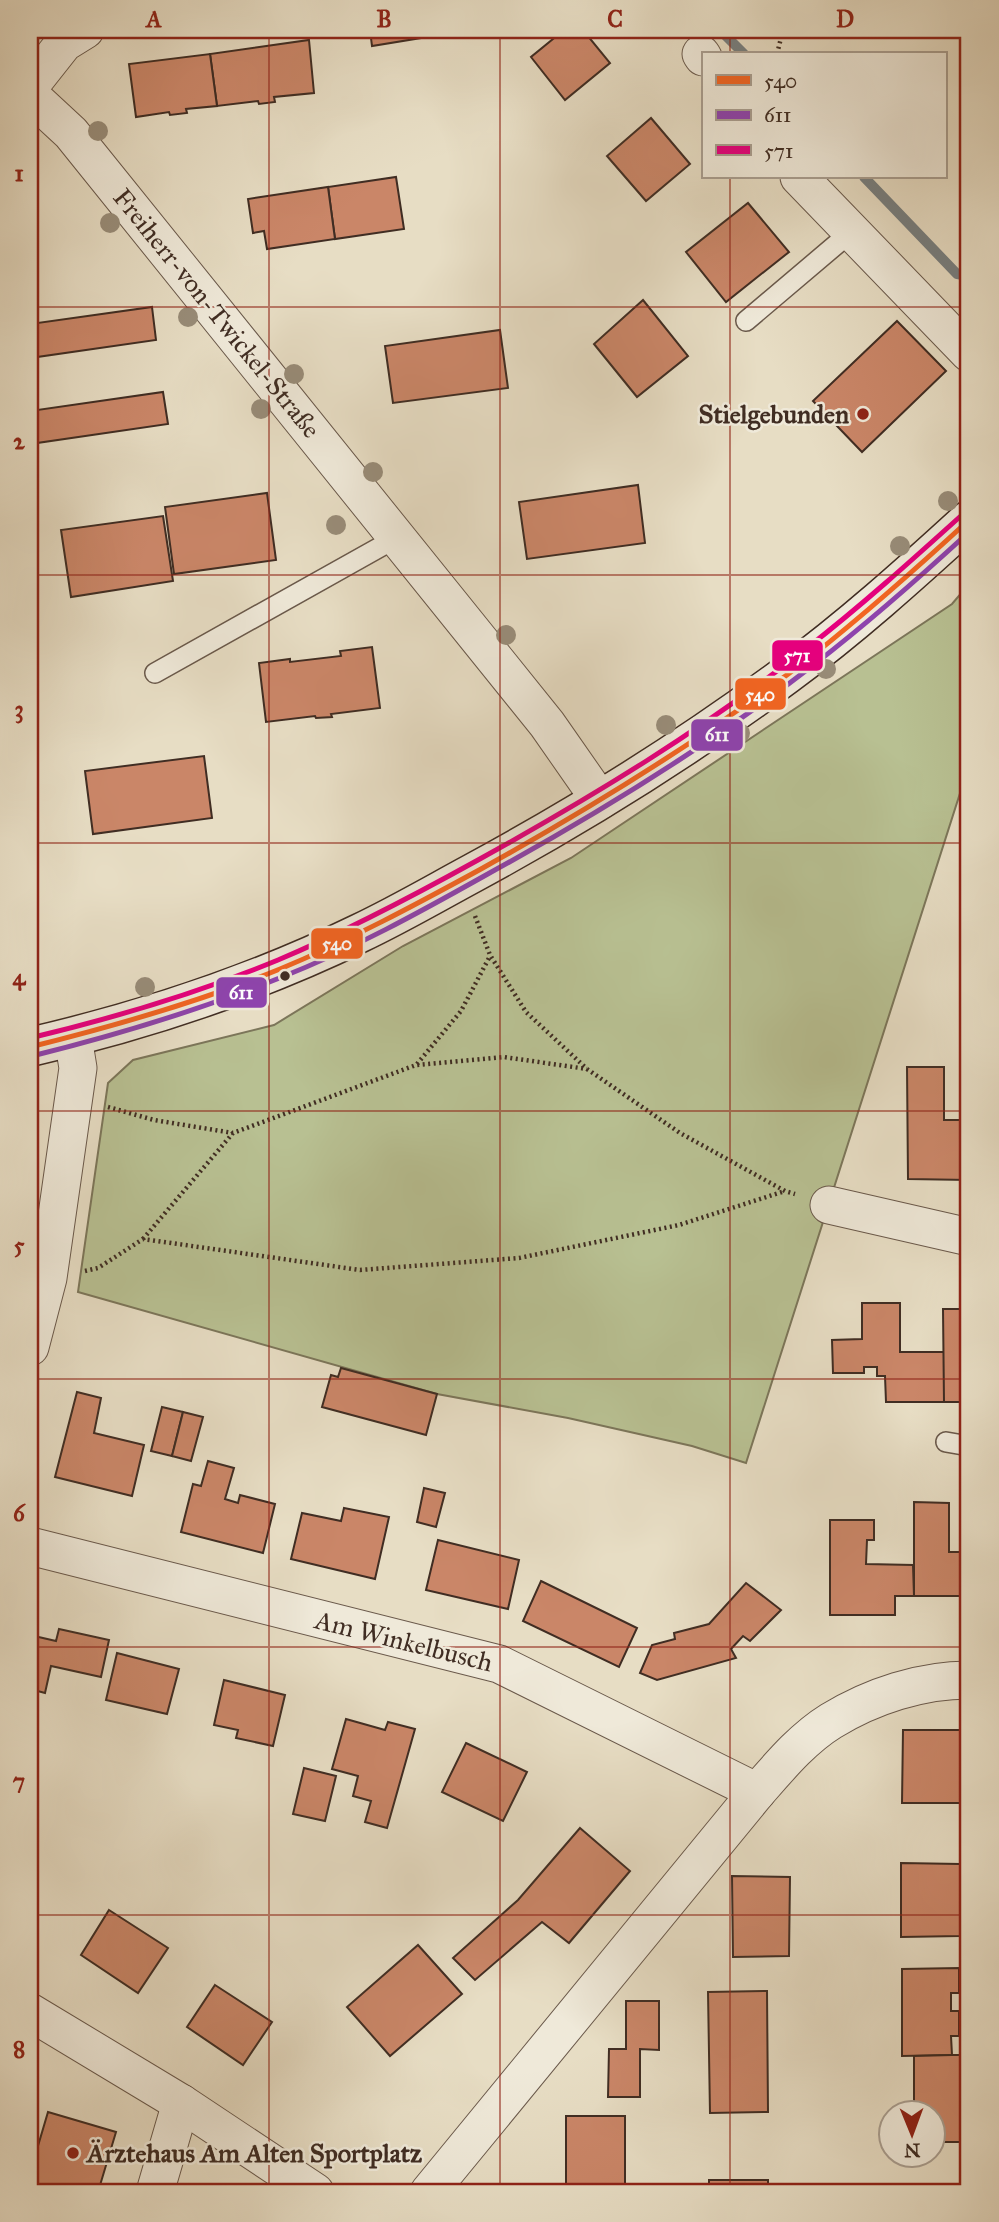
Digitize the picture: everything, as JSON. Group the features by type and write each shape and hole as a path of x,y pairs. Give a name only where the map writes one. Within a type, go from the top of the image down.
{"street":[{"path":"30,86 64,43 85,30"},
{"name":"Freiherr-von-Twickel-Straße","path":"30,95 71,133 398,537 547,724 600,800"},
{"path":"800,178 969,352"},
{"path":"30,1047 73,1037 211,995 335,944 535,839 684,748 787,674 893,589 969,520"},
{"path":"30,1347 48,1278 74,1097 78,1068 73,1037"},
{"path":"829,1205 969,1237"},
{"name":"Am Winkelbusch","path":"30,1546 499,1664 757,1792"},
{"path":"429,2192 757,1792 789,1757 829,1722 874,1700 913,1686 969,1680"},
{"path":"30,2014 181,2102 315,2192"},
{"path":"155,2192 181,2102"}],"lane":[{"path":"746,321 852,232"},
{"path":"155,673 398,537"},
{"path":"946,1442 969,1446"}],"path":[{"path":"778,52 783,30"},
{"path":"471,907 490,955 526,1012 587,1069 680,1132 785,1191 829,1205"},
{"path":"416,1065 461,1011 490,955"},
{"path":"48,1278 98,1268 143,1239 233,1133 416,1065 504,1057 587,1069"},
{"path":"74,1097 154,1120 233,1133"},
{"path":"143,1239 360,1270 519,1258 680,1225 785,1191"}],"green space":[{"path":"969,584 969,765 746,1463 692,1446 568,1418 437,1394 78,1292 108,1083 133,1060 274,1025 403,946 571,858 952,604"}],"building":[{"path":"370,30 430,32 427,37 372,46"},
{"path":"564,30 583,30 610,63 565,100 531,57"},
{"path":"309,40 314,93 274,97 275,102 259,104 258,101 217,106 210,54"},
{"path":"210,54 217,106 186,109 187,113 170,115 169,112 136,117 129,64"},
{"path":"651,118 690,164 646,201 607,156"},
{"path":"396,177 404,229 335,239 328,187"},
{"path":"328,187 335,239 267,249 264,231 253,233 248,199"},
{"path":"748,203 789,252 726,302 686,252"},
{"path":"643,300 688,356 637,397 594,344"},
{"path":"152,307 156,340 30,358 30,324"},
{"path":"897,321 946,371 862,452 813,401"},
{"path":"500,330 508,388 393,403 385,346"},
{"path":"163,392 168,424 30,444 30,411"},
{"path":"638,485 645,543 527,559 519,502"},
{"path":"267,493 276,560 174,574 165,507"},
{"path":"163,516 173,581 71,597 61,530"},
{"path":"372,647 380,708 331,714 332,717 315,716 266,722 259,663 341,656 340,651"},
{"path":"204,756 212,818 93,834 85,771"},
{"path":"907,1067 944,1067 944,1120 969,1120 969,1180 908,1179"},
{"path":"862,1303 900,1303 900,1352 944,1352 944,1402 886,1402 885,1376 877,1376 877,1367 864,1367 864,1373 833,1373 832,1340 862,1339"},
{"path":"943,1309 968,1309 969,1402 944,1402"},
{"path":"341,1368 437,1394 426,1435 322,1407 331,1375 338,1377"},
{"path":"77,1392 101,1398 94,1433 144,1445 132,1496 55,1477"},
{"path":"162,1407 183,1412 172,1456 151,1451"},
{"path":"183,1412 203,1417 191,1461 172,1456"},
{"path":"208,1461 234,1468 225,1499 238,1503 240,1495 275,1504 263,1553 181,1532 193,1484 201,1486"},
{"path":"424,1488 445,1493 436,1527 417,1522"},
{"path":"914,1502 949,1503 949,1552 969,1552 969,1596 914,1596"},
{"path":"344,1508 389,1517 375,1579 291,1559 302,1513 341,1521"},
{"path":"830,1520 874,1520 874,1540 867,1540 866,1564 913,1565 914,1596 895,1596 895,1615 830,1615"},
{"path":"438,1540 519,1560 508,1609 426,1590"},
{"path":"541,1581 637,1628 619,1667 523,1621"},
{"path":"746,1583 781,1610 750,1641 743,1636 731,1649 736,1658 657,1680 640,1673 652,1645 675,1639 674,1633 709,1624"},
{"path":"59,1629 109,1640 101,1677 51,1666 45,1693 30,1689 30,1635 56,1641"},
{"path":"117,1653 179,1669 167,1714 106,1700"},
{"path":"224,1680 285,1695 273,1746 236,1738 238,1730 214,1725"},
{"path":"346,1719 385,1730 388,1722 415,1729 387,1828 365,1822 371,1801 353,1796 358,1776 332,1769"},
{"path":"903,1730 962,1730 962,1803 902,1803"},
{"path":"466,1743 527,1772 503,1821 442,1792"},
{"path":"304,1768 336,1776 325,1821 293,1814"},
{"path":"580,1828 630,1871 569,1943 542,1922 475,1980 453,1958 518,1900"},
{"path":"901,1863 960,1864 960,1936 901,1937"},
{"path":"732,1876 790,1877 789,1956 733,1957"},
{"path":"109,1910 168,1948 138,1993 81,1955"},
{"path":"418,1945 462,1994 390,2056 347,2007"},
{"path":"959,1968 959,1993 951,1993 951,2011 959,2011 959,2036 951,2036 952,2055 902,2056 902,1969"},
{"path":"215,1985 272,2022 243,2065 187,2027"},
{"path":"767,1991 768,2112 710,2113 708,1992"},
{"path":"626,2001 659,2001 659,2050 640,2049 640,2097 608,2097 609,2049 626,2049"},
{"path":"969,2055 969,2079 963,2079 963,2097 969,2097 969,2121 964,2121 964,2139 969,2139 969,2142 946,2142 946,2100 914,2100 914,2056"},
{"name":"Ärztehaus Am Alten Sportplatz","path":"48,2112 116,2132 98,2192 30,2192 30,2173"},
{"path":"566,2116 625,2116 625,2192 566,2192"},
{"path":"709,2180 768,2180 768,2192 709,2192"}],"waterway":[{"path":"720,30 742,52"},
{"path":"865,178 957,274 969,276"}],"transit line":[{"name":"571","path":"30,1038 156,1004 278,960 380,913 521,836 647,761 768,678 847,616 963,514"},
{"name":"540","path":"30,1047 156,1012 280,969 357,934 481,869 567,820 733,714 812,656 969,520"},
{"name":"611","path":"32,1056 158,1021 282,977 386,929 529,851 656,775 737,721 836,647 969,532"}],"place":[{"name":"Stielgebunden","path":"863,414"},
{"name":"Ärztehaus Am Alten Sportplatz","path":"73,2153"}]}
